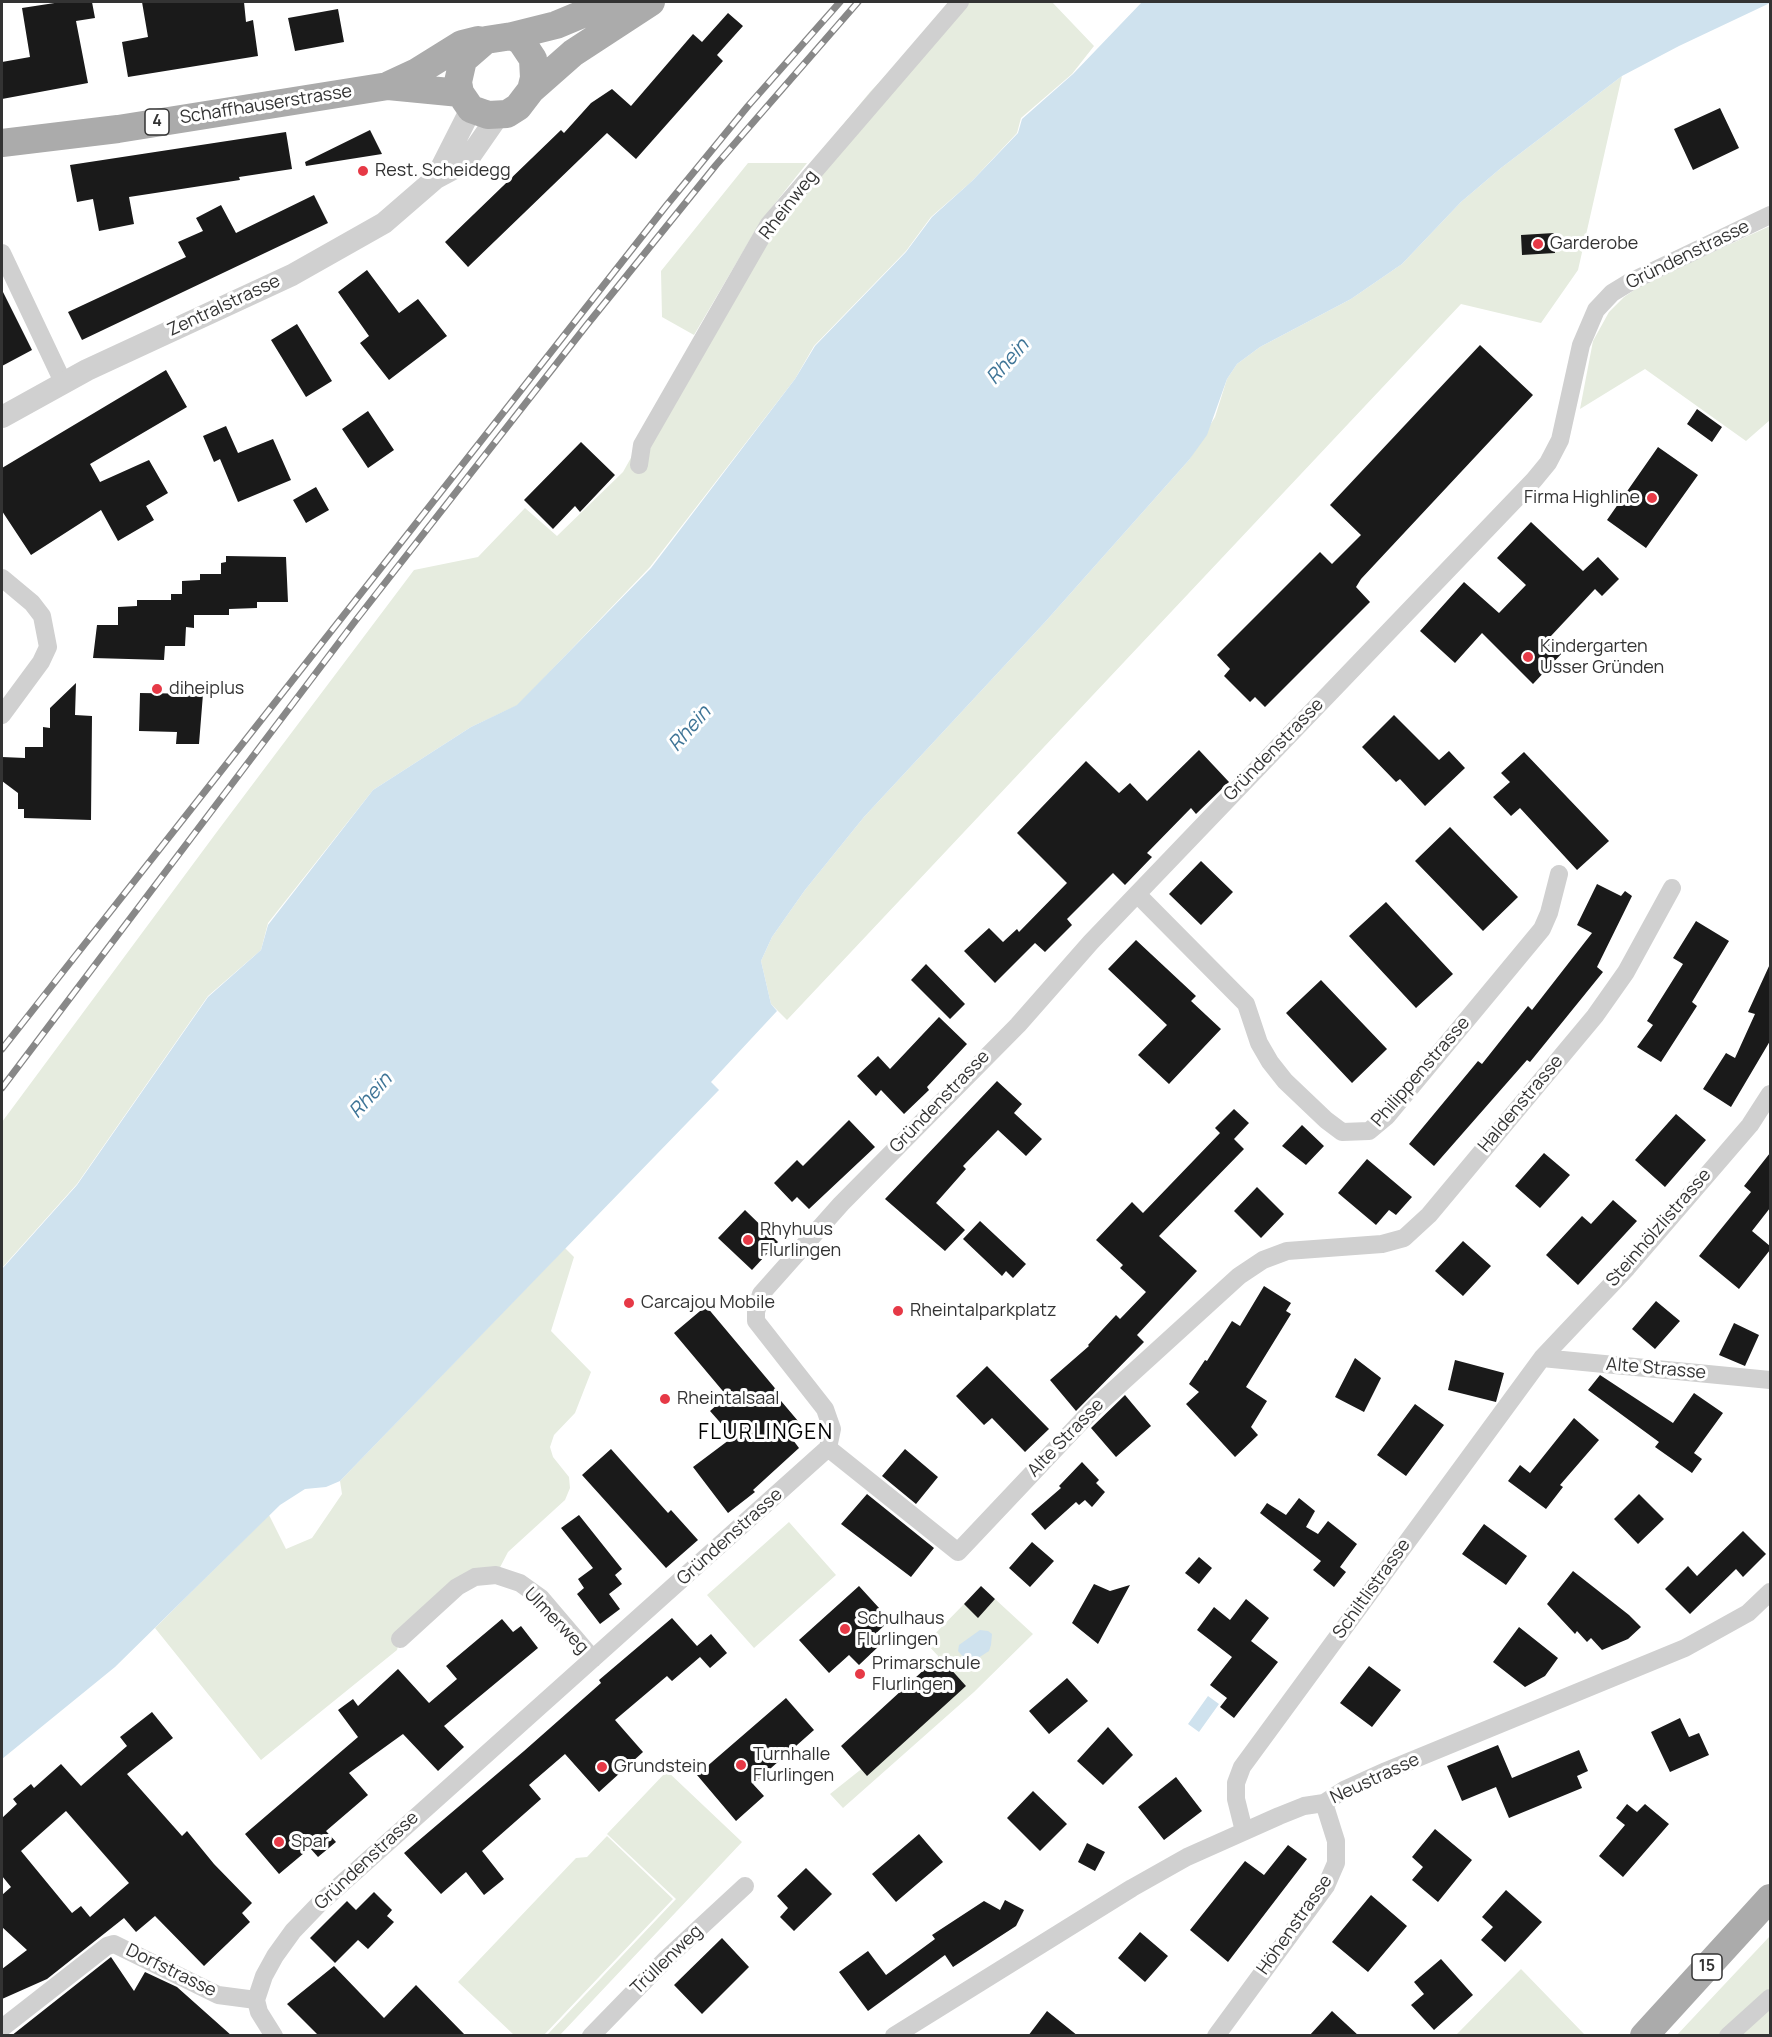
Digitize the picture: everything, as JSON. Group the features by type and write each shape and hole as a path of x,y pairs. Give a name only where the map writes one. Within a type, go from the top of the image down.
{"main road":[{"name":"Schaffhauserstrasse","path":"2,144 118,129 299,98 388,86 417,72 462,44 556,25 603,10 651,2"},
{"name":"Schaffhauserstrasse","path":"531,90 550,72 603,10"},
{"path":"499,38 521,41 533,59 534,78 531,90"},
{"name":"4","path":"499,38 463,60 458,71 476,106 518,107 531,90"},
{"name":"Schaffhauserstrasse","path":"388,86 476,106"},
{"name":"15","path":"1644,2036 1770,1898"}],"street":[{"name":"Rheinweg","path":"639,465 642,445 769,224 960,2"},
{"name":"Zentralstrasse","path":"2,417 63,381 292,275 353,243 403,208 436,178 476,106"},
{"name":"Gründenstrasse","path":"256,2000 264,1976 275,1956 293,1931 319,1904 828,1448 832,1430 825,1409 756,1322 761,1294 841,1204 1033,1009 1083,951 1548,463 1560,440 1581,345 1596,310 1612,293 1630,282 1770,215"},
{"path":"2,254 63,381"},
{"path":"2,578 32,603 42,616 48,647 41,662 2,715"},
{"name":"Philippenstrasse","path":"1137,894 1246,1004 1259,1043 1270,1062 1286,1081 1326,1120 1342,1132 1369,1131 1387,1116 1542,929 1549,913 1559,874"},
{"name":"Haldenstrasse","path":"1319,1247 1382,1244 1404,1238 1429,1215 1595,1016 1626,972 1672,888"},
{"name":"Steinhölzlistrasse","path":"1542,1358 1634,1259 1750,1125 1770,1094"},
{"name":"Alte Strasse","path":"828,1448 958,1552 1095,1407 1239,1276 1263,1260 1287,1251 1319,1247"},
{"name":"Alte Strasse","path":"1542,1358 1770,1380"},
{"name":"Schiltlistrasse","path":"1244,1831 1236,1799 1236,1784 1242,1767 1542,1358"},
{"name":"Ulmerweg","path":"400,1639 457,1587 475,1577 496,1575 520,1583 540,1598 592,1659"},
{"name":"Neustrasse","path":"894,2036 1132,1888 1187,1857 1304,1806 1324,1803 1344,1790 1685,1648 1748,1613 1770,1592"},
{"name":"Höhenstrasse","path":"1216,2036 1326,1886 1336,1863 1336,1841 1324,1803"},
{"name":"Trüllenweg","path":"591,2036 666,1959 745,1886"},
{"name":"Dorfstrasse","path":"2,2028 100,1951 114,1944 218,1995 256,2000"},
{"path":"1728,2036 1770,1998"},
{"path":"256,2000 261,2018 274,2036"}],"shaded area":[{"path":"955,2 1052,2 1094,46 1072,74 1021,118 1017,133 971,182 931,217 906,251 814,346 795,379 650,567 518,705 471,727 373,790 268,923 261,950 208,996 77,1184 2,1268 2,1122 219,829 414,570 478,557 525,508 557,536 623,472 763,222 870,92"},
{"path":"1622,76 1578,270 1541,323 1461,304 787,1020 771,1004 761,961 772,937 805,890 864,817 1046,621 1189,460 1215,417 1227,379 1237,364 1260,347 1351,299 1402,264 1461,202 1501,168"},
{"path":"748,163 807,163 761,221 694,335 662,317 661,271"},
{"path":"1770,226 1770,420 1746,441 1645,369 1580,409 1593,341 1609,312 1624,297 1643,284"},
{"path":"565,1248 574,1257 551,1331 591,1372 575,1413 554,1435 550,1447 553,1457 569,1477 570,1488 565,1500 508,1552 496,1575 475,1577 400,1638 397,1650 261,1760 155,1628 269,1515 286,1549 312,1538 342,1494 340,1481"},
{"path":"789,1522 836,1575 754,1648 707,1595"},
{"path":"995,1599 1033,1634 974,1692 843,1808 830,1794 966,1686 926,1643 964,1604 978,1617"},
{"path":"667,1771 742,1842 560,2035 547,2035 676,1899 607,1834"},
{"path":"607,1836 673,1899 544,2035 514,2035 458,1982 576,1858 587,1857"},
{"path":"1770,1935 1770,2035 1676,2036 1769,1937"},
{"path":"1521,1969 1585,2035 1456,2035"}],"water":[{"name":"Rhein","path":"1142,2 1770,3 1622,76 1501,168 1461,202 1402,264 1351,299 1260,347 1237,364 1227,379 1207,435 1189,460 1046,621 864,817 805,890 772,937 761,961 771,1004 777,1011 711,1082 719,1090 340,1481 326,1487 305,1489 280,1505 115,1667 2,1759 2,1269 77,1185 208,997 261,950 268,925 373,790 471,727 517,705 651,568 795,379 815,346 906,252 932,217 972,181 1018,133 1022,119 1073,74"},
{"path":"980,1630 992,1634 989,1651 975,1660 967,1661 958,1651 959,1645"},
{"path":"1208,1696 1219,1704 1199,1732 1188,1724"}],"building":[{"path":"61,2 92,2 95,18 76,21 88,83 2,99 2,62 30,57 22,8"},
{"path":"142,2 244,2 246,22 253,20 258,56 128,77 122,42 148,37"},
{"path":"338,9 344,42 295,51 288,18"},
{"path":"728,13 743,26 717,55 723,61 636,159 607,133 468,267 445,242 561,130 564,133 591,103 612,89 631,106 693,34 702,42"},
{"path":"1720,108 1739,148 1693,170 1674,129"},
{"path":"370,130 382,154 306,166 305,162"},
{"path":"286,132 292,169 239,177 240,180 129,197 134,224 99,231 93,199 77,202 70,165"},
{"path":"314,195 328,223 82,340 68,312 186,257 178,242 203,231 196,218 221,205 236,233"},
{"name":"Garderobe","path":"1554,233 1555,253 1522,255 1521,235"},
{"path":"367,270 399,313 418,299 447,336 389,380 360,343 369,336 338,292"},
{"path":"2,290 32,350 2,366"},
{"path":"297,324 332,381 306,397 271,340"},
{"path":"1480,345 1533,395 1361,579 1356,587 1370,602 1265,707 1255,697 1250,702 1224,676 1230,669 1217,655 1320,552 1332,564 1361,535 1330,505"},
{"path":"166,370 187,407 90,464 100,482 149,460 168,493 146,506 154,520 118,541 101,510 31,555 2,511 2,468"},
{"path":"1697,409 1722,427 1712,442 1687,424"},
{"path":"368,411 394,450 368,468 342,429"},
{"path":"226,426 238,453 273,439 291,480 238,502 220,459 214,462 203,436"},
{"path":"581,442 615,475 580,512 575,506 553,529 524,500"},
{"name":"Firma Highline","path":"1658,447 1698,475 1646,548 1607,520"},
{"path":"316,487 329,510 306,523 293,500"},
{"path":"1531,522 1583,571 1598,557 1619,579 1602,596 1595,589 1550,637 1564,651 1533,684 1482,633 1455,663 1420,631 1464,582 1499,613 1526,585 1497,558"},
{"path":"226,556 286,557 288,602 257,602 257,608 229,609 229,615 194,615 194,628 186,627 185,646 165,646 164,660 93,658 97,625 118,625 118,607 137,606 137,600 171,600 171,594 182,594 182,581 200,580 200,574 221,574 221,563 226,562"},
{"path":"76,683 75,715 92,716 91,820 24,818 24,809 18,809 18,793 2,781 2,757 25,758 25,747 43,747 43,727 50,728 50,708"},
{"path":"140,693 203,694 199,744 176,744 177,732 139,731"},
{"path":"1394,715 1439,760 1449,751 1465,768 1425,806 1400,779 1396,782 1362,747"},
{"path":"1199,750 1229,782 1196,814 1191,808 1147,853 1152,857 1125,885 1113,873 1067,919 1072,925 1045,952 1035,943 995,983 964,951 989,928 1003,942 1017,929 1019,932 1067,883 1017,833 1086,761 1119,793 1130,783 1147,801"},
{"path":"1524,752 1609,841 1577,870 1520,808 1511,816 1493,797 1510,782 1501,773"},
{"path":"1450,827 1518,897 1483,931 1415,861"},
{"path":"1201,861 1233,892 1201,925 1169,894"},
{"path":"1597,884 1621,896 1625,891 1632,896 1597,967 1603,972 1530,1062 1527,1060 1434,1166 1409,1144 1478,1061 1482,1064 1528,1006 1532,1010 1592,933 1577,925"},
{"path":"1386,902 1453,974 1416,1008 1349,936"},
{"path":"1696,921 1729,941 1692,1002 1697,1006 1661,1062 1637,1047 1653,1025 1647,1021 1683,964 1673,958"},
{"path":"1136,940 1196,996 1191,1001 1221,1029 1169,1084 1138,1055 1167,1025 1108,969"},
{"path":"926,964 965,1004 950,1019 911,980"},
{"path":"1770,964 1770,1041 1731,1107 1703,1089 1726,1053 1735,1058 1755,1014 1748,1012"},
{"path":"1321,980 1387,1049 1352,1083 1286,1013"},
{"path":"939,1017 967,1044 927,1087 929,1090 904,1114 881,1090 876,1096 857,1076 878,1056 890,1069"},
{"path":"997,1081 1022,1104 1014,1113 1042,1139 1026,1156 998,1130 963,1166 966,1169 936,1203 965,1230 945,1251 885,1199"},
{"path":"1234,1109 1249,1123 1234,1139 1244,1149 1159,1236 1197,1271 1137,1335 1144,1342 1076,1411 1050,1380 1089,1346 1116,1315 1120,1319 1146,1292 1120,1268 1123,1265 1096,1240 1132,1202 1143,1213 1220,1133 1215,1128"},
{"path":"1676,1114 1706,1140 1665,1187 1635,1160"},
{"path":"849,1120 875,1147 809,1209 797,1197 792,1202 774,1183 797,1160 803,1166"},
{"path":"1302,1125 1324,1146 1306,1165 1282,1146"},
{"path":"1544,1153 1570,1175 1540,1208 1515,1186"},
{"path":"1770,1153 1770,1208 1752,1231 1770,1246 1770,1250 1739,1289 1699,1256 1751,1192 1744,1186"},
{"path":"1367,1159 1412,1197 1396,1215 1389,1210 1376,1225 1338,1193"},
{"path":"1257,1187 1284,1214 1261,1238 1234,1211"},
{"path":"1613,1200 1637,1221 1578,1285 1546,1255 1582,1216 1591,1224"},
{"name":"Rhyhuus Flurlingen","path":"745,1210 778,1242 752,1270 718,1238"},
{"path":"980,1221 1026,1264 1013,1278 1006,1271 1002,1276 963,1239"},
{"path":"1463,1241 1491,1266 1463,1296 1435,1271"},
{"path":"1264,1286 1291,1303 1286,1311 1291,1314 1246,1387 1267,1401 1251,1427 1258,1435 1235,1457 1186,1404 1199,1392 1189,1384 1205,1360 1207,1361 1232,1321 1240,1326"},
{"path":"1656,1301 1680,1321 1655,1349 1632,1329"},
{"path":"706,1306 779,1393 776,1395 798,1421 787,1432 799,1448 753,1490 755,1492 728,1513 693,1467 733,1437 710,1411 727,1396 674,1333"},
{"path":"1734,1323 1759,1335 1745,1366 1719,1355"},
{"path":"1355,1358 1381,1378 1364,1412 1335,1397"},
{"path":"1455,1360 1504,1373 1496,1402 1448,1390"},
{"path":"987,1366 1049,1429 1025,1452 992,1418 984,1425 956,1396"},
{"path":"1600,1375 1673,1423 1694,1393 1723,1413 1694,1453 1702,1459 1692,1473 1655,1447 1659,1442 1588,1390"},
{"path":"1125,1395 1151,1426 1116,1457 1091,1428"},
{"path":"1415,1404 1444,1425 1406,1476 1377,1455"},
{"path":"1574,1418 1599,1440 1560,1485 1563,1487 1546,1509 1508,1481 1520,1465 1530,1473"},
{"path":"611,1449 668,1513 671,1510 698,1540 666,1568 582,1475"},
{"path":"905,1449 938,1477 916,1504 882,1476"},
{"path":"1082,1462 1099,1480 1096,1483 1105,1492 1092,1507 1085,1500 1079,1505 1076,1502 1045,1530 1031,1514 1061,1488 1059,1486"},
{"path":"867,1494 934,1548 911,1577 841,1524"},
{"path":"1639,1494 1664,1519 1638,1544 1614,1519"},
{"path":"1299,1498 1315,1511 1306,1527 1318,1534 1328,1521 1357,1544 1340,1567 1346,1572 1334,1587 1313,1570 1321,1561 1260,1513 1267,1503 1286,1515"},
{"path":"579,1515 622,1569 615,1575 622,1584 609,1594 620,1609 600,1624 577,1594 584,1588 578,1579 593,1568 561,1528"},
{"path":"1484,1524 1527,1556 1506,1585 1462,1554"},
{"path":"1743,1531 1766,1554 1743,1577 1736,1569 1690,1614 1665,1589 1688,1566 1697,1576"},
{"path":"1032,1542 1054,1561 1030,1587 1009,1568"},
{"path":"1199,1557 1212,1568 1199,1584 1185,1573"},
{"path":"1573,1571 1641,1627 1628,1639 1602,1650 1591,1638 1587,1642 1577,1631 1575,1634 1547,1604"},
{"path":"1094,1584 1110,1591 1130,1585 1098,1644 1072,1623"},
{"name":"Schulhaus Flurlingen","path":"859,1586 890,1620 870,1639 878,1647 859,1665 849,1655 829,1673 799,1640"},
{"path":"981,1586 995,1599 978,1618 964,1604"},
{"path":"1246,1599 1269,1618 1251,1641 1278,1662 1234,1718 1220,1707 1227,1698 1210,1685 1232,1657 1197,1630 1214,1607 1230,1620"},
{"path":"672,1618 697,1646 711,1634 727,1653 710,1668 700,1657 672,1681 667,1676 615,1720 643,1752 599,1792 565,1754 529,1785 541,1799 482,1851 504,1879 484,1895 466,1872 441,1894 404,1853 524,1751 601,1683 599,1680"},
{"path":"502,1619 513,1632 521,1626 538,1648 444,1726 464,1747 438,1771 403,1734 349,1773 368,1795 326,1831 336,1842 318,1857 310,1848 279,1874 245,1834 358,1737 338,1710 353,1699 358,1706 398,1669 429,1703 457,1679 446,1666"},
{"path":"1519,1627 1558,1658 1545,1676 1525,1687 1493,1662"},
{"path":"939,1656 966,1686 867,1776 841,1746"},
{"path":"1369,1666 1401,1690 1372,1727 1340,1703"},
{"path":"1067,1678 1088,1701 1049,1734 1029,1711"},
{"name":"Turnhalle Flurlingen","path":"786,1698 814,1730 753,1784 764,1796 736,1821 697,1775"},
{"path":"152,1712 173,1738 127,1774 182,1836 187,1831 214,1864 252,1903 242,1913 250,1922 204,1966 155,1916 136,1932 124,1918 47,1979 2,1999 2,1969 27,1950 2,1927 2,1895 11,1887 2,1876 2,1818 17,1804 13,1799 31,1784 34,1788 61,1764 81,1786 127,1746 120,1737","holes":["66,1811 129,1883 90,1917 81,1906 72,1913 21,1851"]},
{"path":"1680,1718 1689,1737 1699,1733 1709,1755 1670,1772 1651,1732"},
{"path":"1108,1727 1133,1755 1103,1785 1077,1761"},
{"path":"1498,1745 1512,1778 1579,1750 1588,1771 1577,1776 1582,1788 1509,1818 1496,1787 1462,1801 1447,1766"},
{"path":"1176,1777 1202,1811 1164,1840 1138,1807"},
{"path":"1033,1791 1067,1824 1040,1851 1007,1818"},
{"path":"1627,1804 1637,1812 1645,1804 1669,1824 1623,1877 1599,1856 1625,1825 1616,1818"},
{"path":"1435,1829 1472,1860 1438,1902 1412,1880 1423,1867 1412,1857"},
{"path":"919,1834 943,1862 896,1902 872,1874"},
{"path":"1087,1843 1105,1852 1095,1871 1078,1862"},
{"path":"1288,1845 1307,1859 1228,1962 1190,1930 1245,1861 1264,1875"},
{"path":"806,1868 832,1894 794,1931 780,1917 788,1908 777,1896"},
{"path":"1506,1890 1542,1922 1505,1962 1481,1940 1493,1927 1482,1917"},
{"path":"374,1892 392,1910 387,1916 394,1922 368,1949 358,1940 335,1963 310,1938 347,1901 356,1910"},
{"path":"1371,1895 1407,1926 1368,1972 1332,1942"},
{"path":"1005,1900 1024,1910 1016,1926 953,1967 945,1955 868,2011 839,1972 868,1951 886,1975 935,1939 932,1935 984,1901 1000,1910"},
{"path":"1140,1932 1168,1956 1145,1982 1118,1958"},
{"path":"722,1938 749,1967 702,2014 674,1985"},
{"path":"111,1957 134,1991 145,1972 177,1987 232,2036 11,2036"},
{"path":"1441,1959 1473,1995 1434,2030 1411,2005 1424,1994 1414,1982"},
{"path":"334,1966 384,2018 416,1985 466,2036 319,2036 287,2004"},
{"path":"1047,2011 1078,2036 1028,2036"},
{"path":"1332,2011 1359,2036 1309,2036"}],"railway":[{"path":"2,1049 666,206 748,106 840,2"},
{"path":"2,1088 356,620 586,326 716,165 858,2"}],"place":[{"name":"Rest. Scheidegg","path":"363,171"},
{"name":"Garderobe","path":"1538,244"},
{"name":"Firma Highline","path":"1652,498"},
{"name":"Kindergarten Usser Gründen","path":"1528,657"},
{"name":"diheiplus","path":"157,689"},
{"name":"Rhyhuus Flurlingen","path":"748,1240"},
{"name":"Carcajou Mobile","path":"629,1303"},
{"name":"Rheintalparkplatz","path":"898,1311"},
{"name":"Rheintalsaal","path":"665,1399"},
{"name":"Schulhaus Flurlingen","path":"845,1629"},
{"name":"Primarschule Flurlingen","path":"860,1674"},
{"name":"Turnhalle Flurlingen","path":"741,1765"},
{"name":"Grundstein","path":"602,1767"},
{"name":"Spar","path":"279,1842"}],"district":[{"name":"FLURLINGEN","path":"766,1433"}]}
